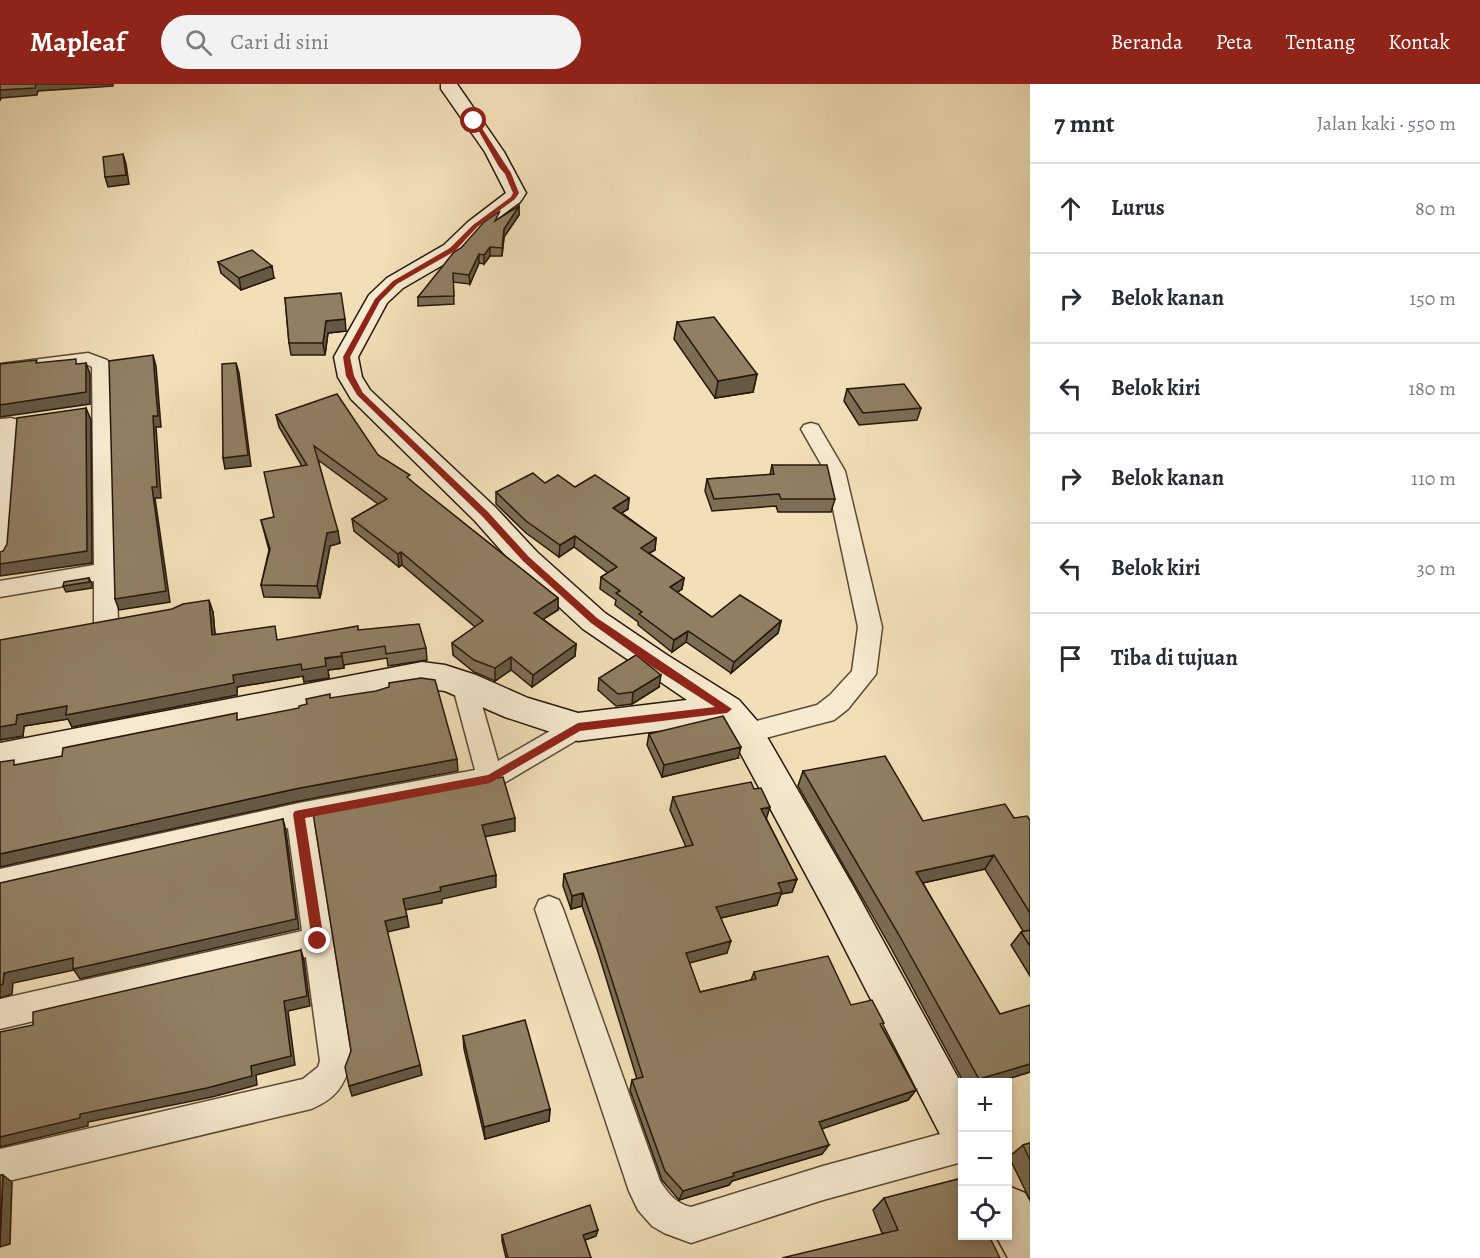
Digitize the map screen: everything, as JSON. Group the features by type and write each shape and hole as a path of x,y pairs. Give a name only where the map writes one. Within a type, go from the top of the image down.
{"street":[{"path":"449,84 450,89 508,173 516,193 513,198 475,226 452,250 395,282 377,300 346,357 350,376 360,394 478,507 526,559 594,621 737,721 839,898 958,1121"},
{"path":"0,369 88,358 101,364 106,623"},
{"path":"80,414 102,410"},
{"path":"0,556 6,424 34,420"},
{"path":"0,757 397,678 422,675 464,684 517,708 578,727 737,721 825,713 839,702 864,674 870,627 835,471 811,429"},
{"path":"0,589 105,571"},
{"path":"82,627 129,619"},
{"path":"464,684 490,778"},
{"path":"0,881 299,814 490,778 578,727"},
{"path":"0,1166 311,1093 330,1078 336,1061 299,814"},
{"path":"549,909 646,1191 653,1202 676,1222 691,1224 958,1146"},
{"path":"0,1014 318,941"},
{"path":"1012,1217 1030,1249"}],"building":[{"path":"0,84 36,84 35,88 0,90"},
{"path":"123,154 126,175 105,177 103,157"},
{"path":"519,206 504,229 502,248 490,247 484,255 479,254 469,275 453,273 454,296 418,297 454,252 461,248 483,223 500,211 495,221"},
{"path":"252,250 272,266 239,278 218,262"},
{"path":"341,293 345,319 326,321 323,343 289,343 285,298"},
{"path":"714,317 757,374 718,381 677,322"},
{"path":"153,355 158,416 153,416 157,487 152,487 166,591 115,599 109,361"},
{"path":"76,359 76,364 86,363 86,392 0,405 0,364"},
{"path":"236,363 248,455 223,458 222,364"},
{"path":"904,384 921,408 863,413 847,389"},
{"path":"337,394 378,455 410,475 407,477 415,484 558,598 534,613 576,644 533,675 511,657 495,668 474,660 452,643 483,621 401,552 398,554 352,519 387,499 314,446 338,531 327,533 317,586 261,585 270,549 261,520 274,517 264,472 307,465 276,415"},
{"path":"86,408 87,551 0,564 0,552 7,544 17,418"},
{"path":"772,465 827,465 835,499 781,499 779,494 714,499 707,479 774,474"},
{"path":"533,473 545,483 558,475 575,487 595,475 629,498 613,508 656,538 641,548 684,578 670,587 712,617 740,595 781,621 734,662 688,631 674,640 639,614 642,612 616,593 620,591 601,577 617,567 575,536 560,545 526,521 496,492"},
{"path":"89,578 89,582 63,586 64,582"},
{"path":"209,600 212,635 275,626 277,640 358,626 358,630 419,624 426,648 386,654 385,646 341,653 342,656 325,658 326,666 302,670 301,664 233,675 234,683 66,715 67,706 17,715 16,724 0,727 0,640 172,609 183,604"},
{"path":"636,655 661,675 633,692 618,694 599,678"},
{"path":"421,678 435,680 457,759 295,789 0,854 0,762 14,760 14,765 62,756 63,748 237,713 237,720 299,708 307,704 306,699 330,694 330,698 376,691 389,687 389,683"},
{"path":"723,716 741,747 664,765 649,734"},
{"path":"885,756 923,821 1005,804 1014,818 1027,816 1030,820 1030,913 994,855 916,872 1000,1014 1030,1005 1030,1064 978,1078 899,935 803,771"},
{"path":"503,777 515,818 482,825 496,875 440,887 441,891 403,899 407,916 385,921 420,1065 349,1086 345,1067 351,1051 313,813"},
{"path":"751,782 754,789 761,788 770,807 761,809 797,879 778,883 782,892 716,907 731,941 686,953 700,992 756,979 754,972 828,956 851,1005 872,1000 884,1023 880,1024 916,1090 819,1122 829,1145 733,1173 734,1176 683,1191 665,1171 632,1080 643,1077 583,893 572,896 564,874 693,845 673,797"},
{"path":"283,819 296,919 73,969 73,958 4,973 3,984 0,985 0,883"},
{"path":"1030,930 1030,946 1021,932"},
{"path":"301,950 307,996 284,1001 291,1056 251,1066 252,1076 207,1088 80,1114 80,1118 0,1137 0,1032 33,1025 33,1012"},
{"path":"525,1020 550,1109 484,1127 463,1036"},
{"path":"1030,1143 1030,1160 1023,1145"},
{"path":"0,1175 3,1175 0,1237"},
{"path":"958,1179 958,1240 991,1240 1000,1258 782,1258 898,1230 884,1198"},
{"path":"590,1205 598,1230 583,1235 591,1258 508,1258 502,1235"}],"route":[{"path":"318,941 299,814 490,778 578,727 727,709 655,664 594,621 526,559 485,514 360,394 350,376 346,357 377,300 395,282 452,250 475,226 513,198 516,193 508,173 474,121"}]}
